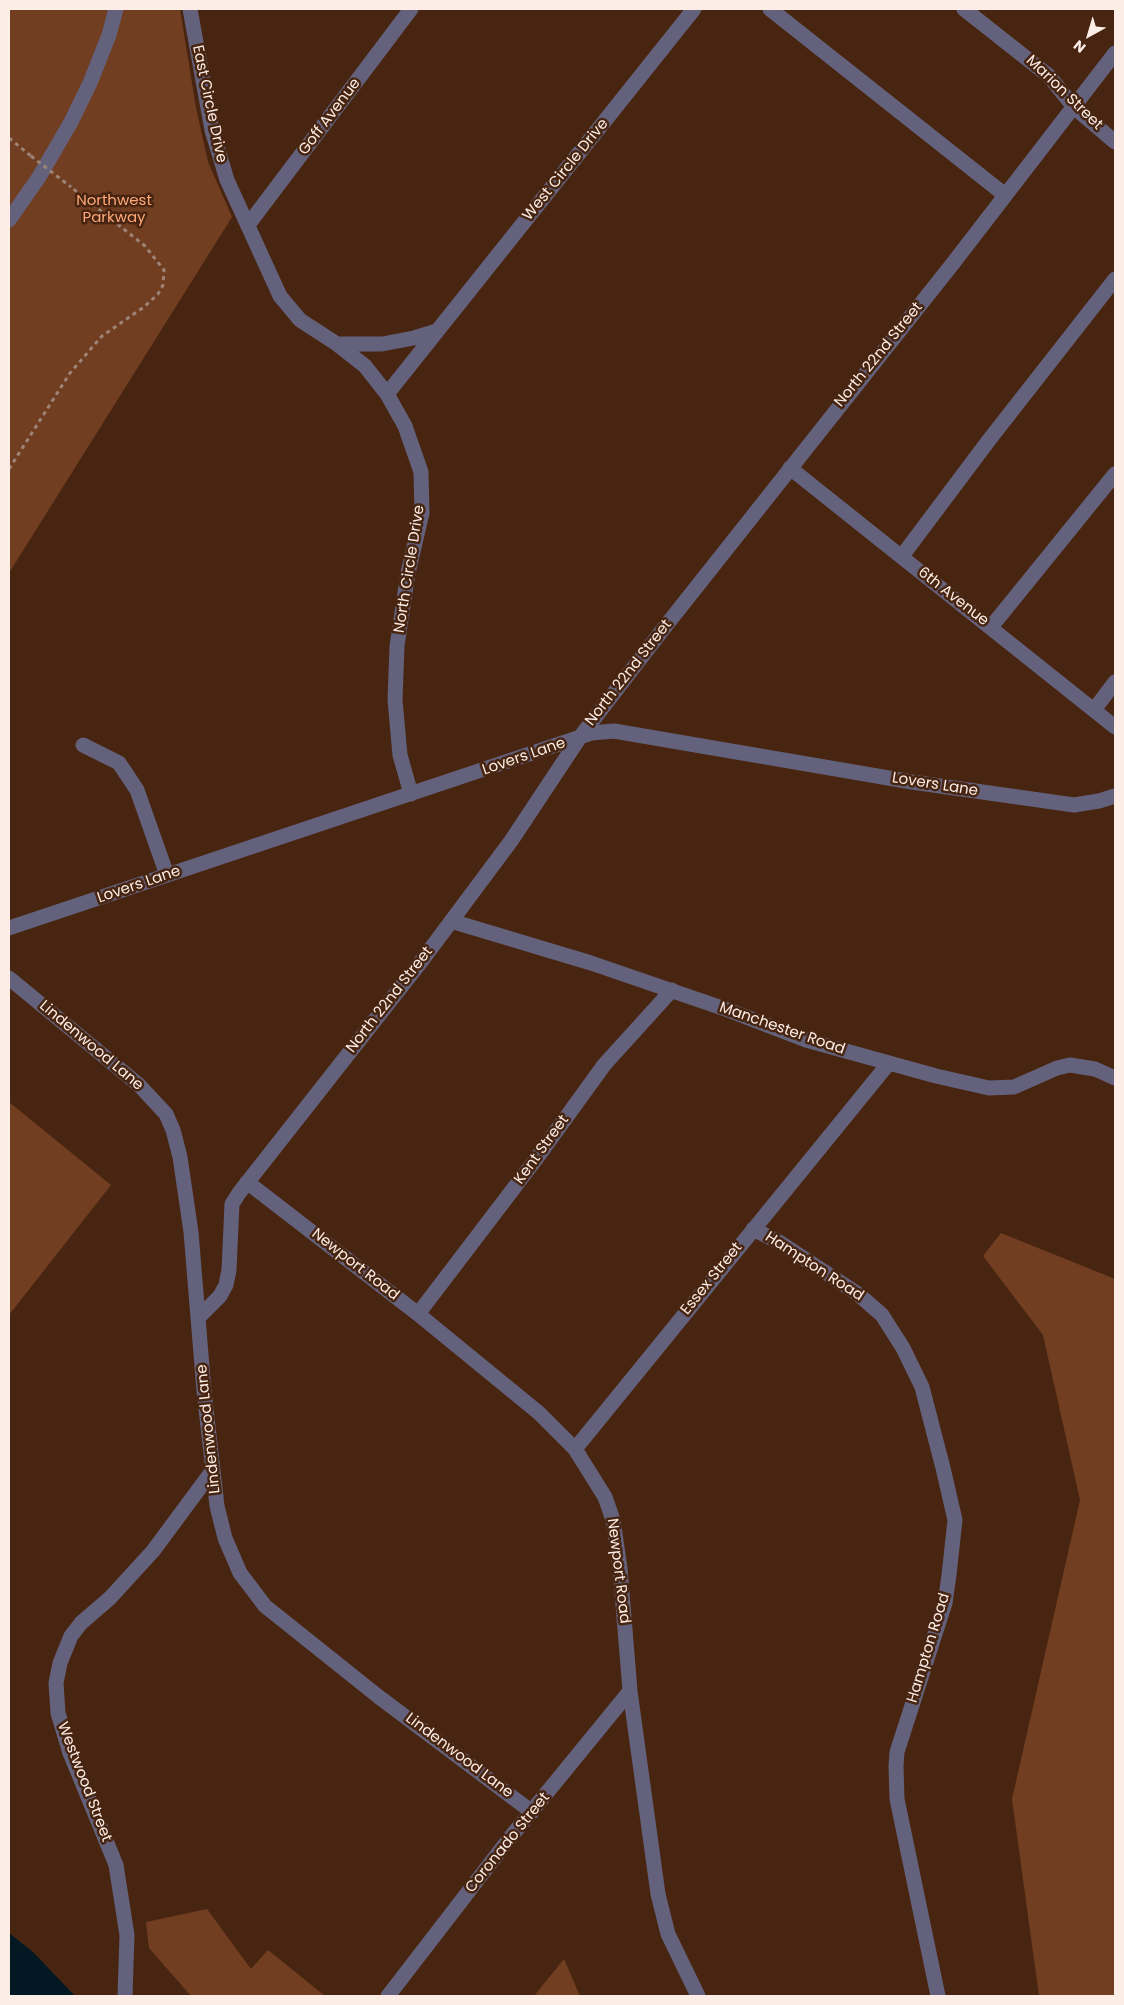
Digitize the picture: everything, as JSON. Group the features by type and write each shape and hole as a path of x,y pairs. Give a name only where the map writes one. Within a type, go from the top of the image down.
{"street":[{"path":"9,220 40,177 72,122 90,83 109,34 116,9"},
{"name":"East Circle Drive","path":"190,9 212,130 227,180 248,225"},
{"name":"Goff Avenue","path":"248,225 412,9"},
{"name":"West Circle Drive","path":"387,394 694,9"},
{"path":"770,9 1006,195"},
{"name":"Marion Street","path":"964,9 1049,76 1074,107 1115,142"},
{"name":"North 22nd Street","path":"198,1318 206,1312 226,1285 229,1270 232,1204 247,1182 511,841 580,738 1006,195 1115,53"},
{"name":"North Circle Drive","path":"248,225 280,296 300,320 337,344 365,366 387,394 405,426 420,472 422,513 408,573 397,646 394,700 400,755 411,794"},
{"path":"902,556 988,440 1115,279"},
{"path":"337,344 382,344 414,338 437,331"},
{"name":"6th Avenue","path":"790,468 1115,727"},
{"path":"990,626 1115,474"},
{"path":"1094,710 1115,682"},
{"name":"Lovers Lane","path":"9,928 592,733 614,731 912,782 1074,805 1098,802 1115,796"},
{"path":"83,745 119,763 137,790 167,875"},
{"name":"Manchester Road","path":"450,922 591,963 672,990 806,1040 989,1088 1014,1086 1057,1068 1070,1065 1095,1068 1115,1078"},
{"name":"Lindenwood Lane","path":"9,978 139,1085 166,1114 173,1130 180,1157 190,1232 217,1506 226,1538 240,1573 265,1606 379,1697 532,1812"},
{"name":"Kent Street","path":"418,1314 536,1159 604,1065 672,990"},
{"name":"Essex Street","path":"575,1449 889,1063"},
{"name":"Newport Road","path":"247,1182 418,1314 539,1413 575,1449 606,1497 614,1520 620,1568 630,1691 658,1894 668,1934 698,1996"},
{"name":"Hampton Road","path":"753,1229 858,1294 882,1315 903,1348 922,1388 943,1468 955,1520 945,1603 897,1752 896,1766 897,1799 938,1996"},
{"name":"Westwood Street","path":"125,1996 128,1935 116,1865 70,1753 58,1713 56,1683 60,1663 71,1636 81,1623 110,1598 153,1551 213,1470"},
{"name":"Coronado Street","path":"388,1996 532,1812 630,1691"}],"path":[{"path":"9,138 145,246 164,270 163,285 158,294 144,307 102,336 70,373 9,469"}],"green space":[{"name":"Northwest Parkway","path":"9,9 180,9 196,108 208,162 232,217 9,573"},
{"path":"9,1102 111,1185 9,1315"},
{"path":"1001,1233 1115,1279 1115,1996 1039,1996 1012,1799 1080,1500 1043,1335 983,1256"},
{"path":"207,1909 251,1969 268,1950 325,1996 191,1996 149,1948 146,1922"},
{"path":"564,1959 580,1996 534,1996"}],"water":[{"path":"9,1933 33,1952 75,1996 9,1996"}]}
